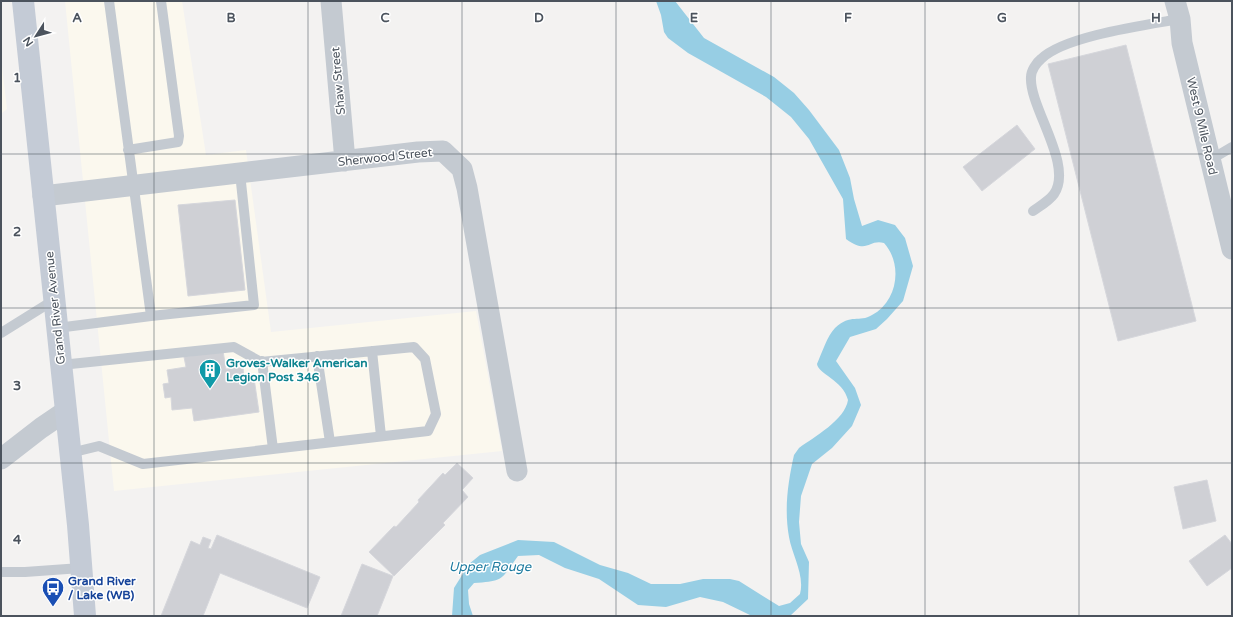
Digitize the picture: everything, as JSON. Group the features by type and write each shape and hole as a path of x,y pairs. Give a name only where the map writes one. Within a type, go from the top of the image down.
{"main road":[{"name":"Grand River Avenue","path":"23,1 66,411 85,616"}],"street":[{"name":"Shaw Street","path":"331,1 345,161"},
{"name":"West 9 Mile Road","path":"1178,10 1182,43 1232,249"},
{"name":"Sherwood Street","path":"43,196 418,152 444,151 462,169 467,188 517,471"},
{"path":"1,459 66,411"}],"lane":[{"path":"109,1 151,316"},
{"path":"128,150 178,142 179,136 161,1"},
{"path":"1033,211 1053,195 1058,186 1054,149 1032,87 1032,72 1040,60 1058,48 1091,36 1178,10"},
{"path":"1210,160 1232,147"},
{"path":"57,328 254,305 240,173"},
{"path":"1,333 54,300"},
{"path":"61,365 234,347 262,361 414,347 425,359 436,414 428,431 143,464 99,446 70,453"},
{"path":"372,351 381,436"},
{"path":"316,356 330,442"},
{"path":"262,361 273,449"},
{"path":"1,572 81,568"}],"shaded area":[{"path":"65,1 182,1 206,155 246,150 271,332 476,311 502,451 114,491"},
{"path":"1,58 7,109 1,114"}],"water":[{"name":"Upper Rouge","path":"656,1 675,1 704,38 774,77 794,93 809,110 839,150 850,178 854,199 862,226 878,220 895,225 905,238 913,266 903,301 876,329 850,337 836,361 855,388 861,405 852,426 832,448 812,464 801,496 799,522 801,544 809,562 808,599 790,616 752,616 723,602 700,597 666,607 638,605 599,579 565,568 539,555 518,556 505,575 501,578 497,580 474,583 468,590 469,604 473,616 452,616 454,588 469,564 480,555 518,540 554,542 600,565 628,573 651,584 680,584 703,579 730,579 739,581 779,606 790,603 800,594 800,572 789,537 787,516 788,485 794,455 799,448 835,421 846,407 848,400 841,387 818,368 817,364 827,340 835,328 841,323 850,319 863,318 872,315 881,309 888,301 895,282 894,261 884,243 879,242 867,246 859,246 846,239 843,199 809,139 791,117 766,97 688,53 668,38 664,32 661,15"}],"building":[{"path":"1126,45 1196,321 1118,341 1048,64"},
{"path":"1017,125 1035,149 982,191 963,167"},
{"path":"235,200 245,290 188,296 178,205"},
{"name":"Groves-Walker American Legion Post 346","path":"223,351 226,369 243,367 244,380 254,378 259,412 194,421 192,408 172,410 171,397 165,398 163,384 169,383 167,370 186,367 184,357"},
{"path":"457,463 473,478 462,490 468,497 443,523 445,525 394,576 369,552 394,526 396,527 443,473 445,475"},
{"path":"1207,480 1216,521 1183,529 1174,487"},
{"path":"217,535 320,577 307,608 220,573 203,616 161,616 191,541 200,545 203,537 211,540 208,548 211,549"},
{"path":"1225,535 1232,544 1232,568 1207,586 1189,561"},
{"path":"362,564 393,576 377,616 341,616"}],"place":[{"name":"Groves-Walker American Legion Post 346","path":"210,390"},
{"name":"Grand River / Lake (WB)","path":"53,608"}]}
